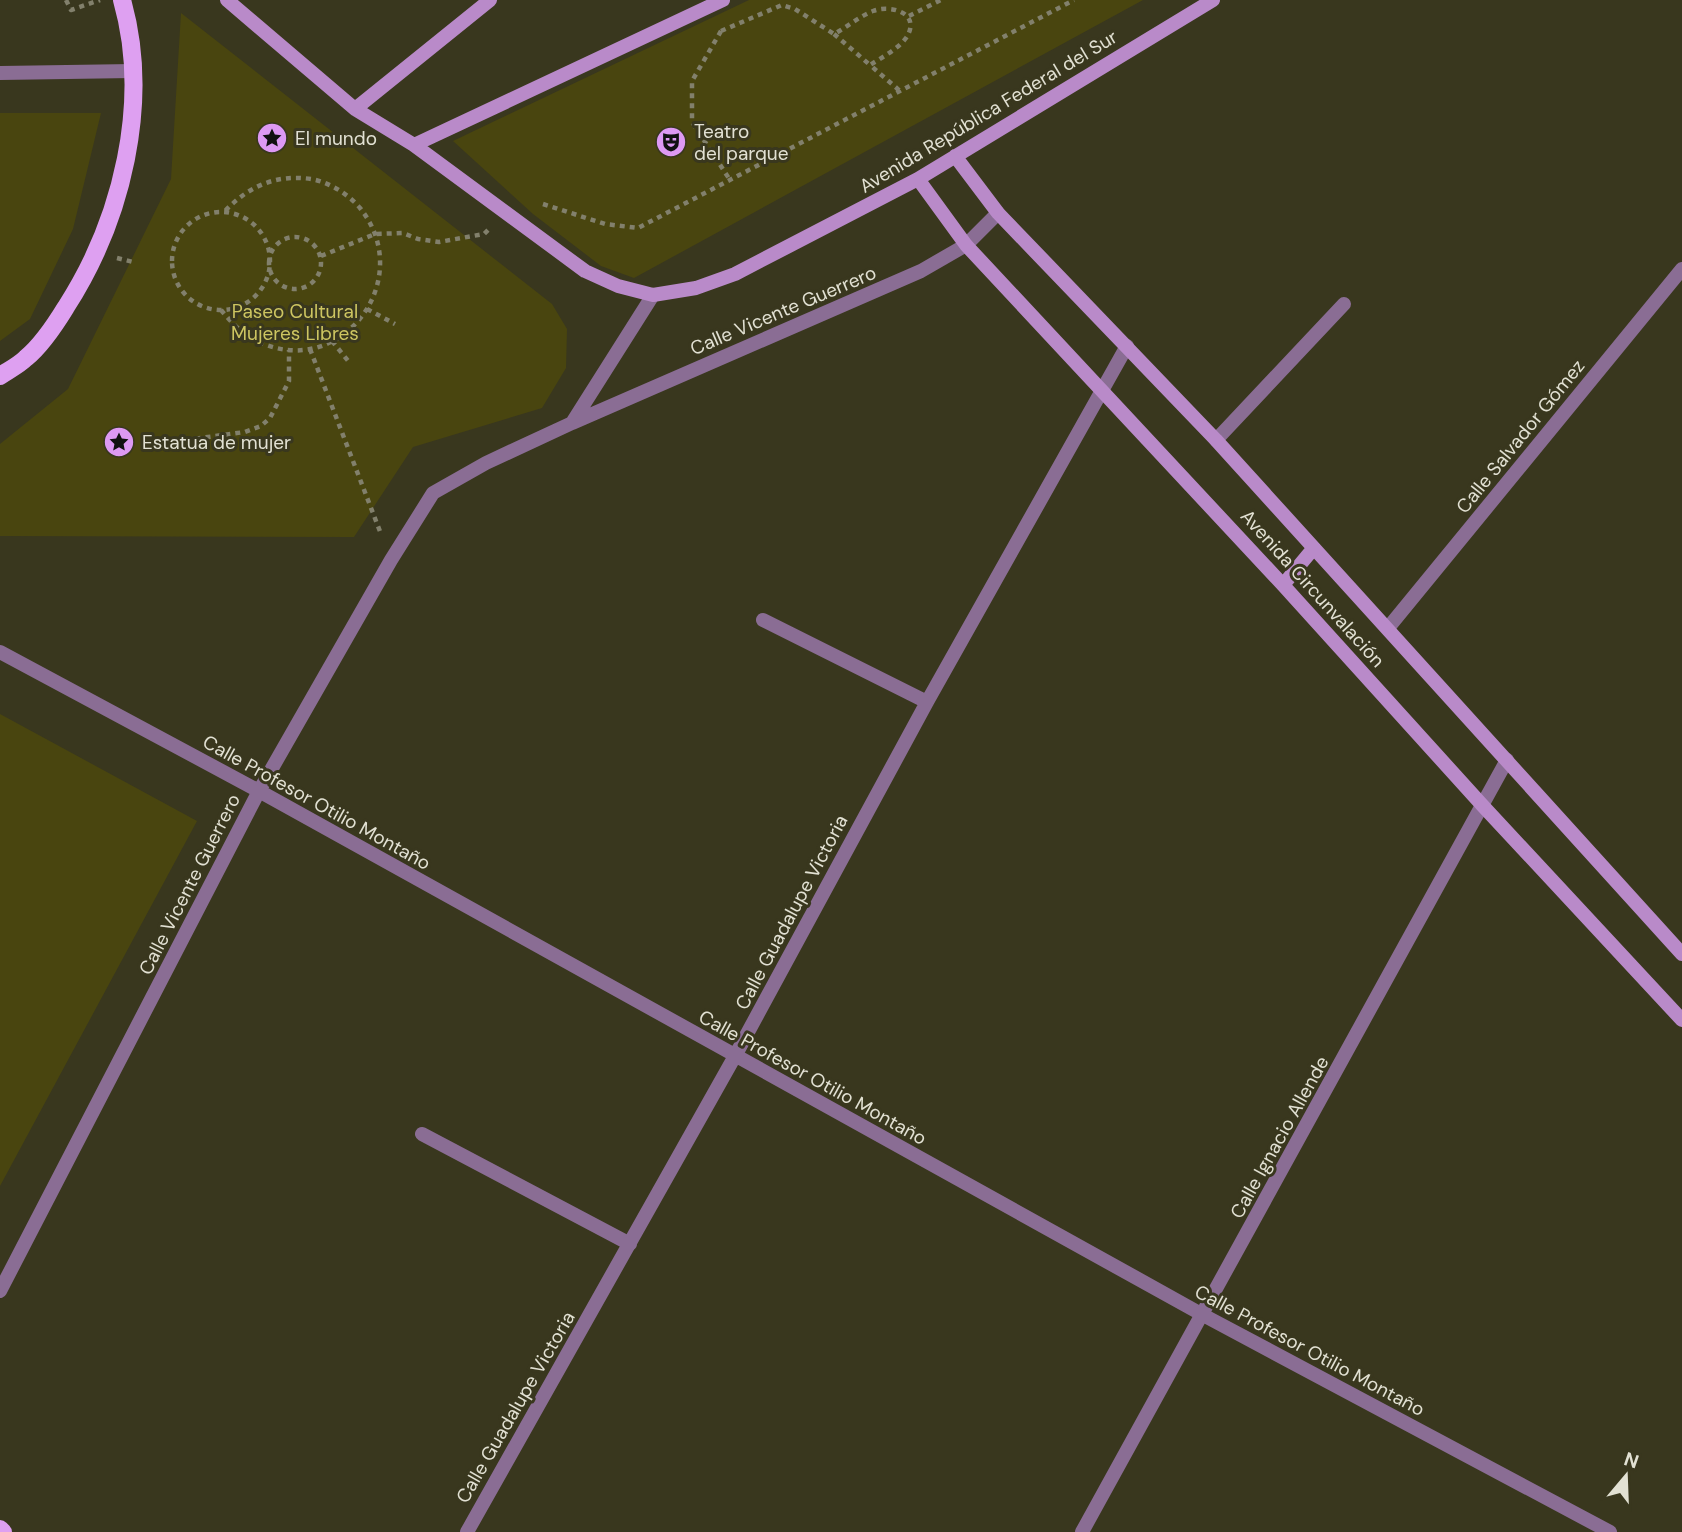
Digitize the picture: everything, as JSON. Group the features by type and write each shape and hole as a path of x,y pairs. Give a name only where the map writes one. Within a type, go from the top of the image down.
{"main road":[{"path":"0,376 27,357 56,323 84,279 96,253 125,165 133,71 122,0"}],"street":[{"name":"Avenida República Federal del Sur","path":"227,0 355,109 414,145 585,271 618,286 653,295 696,288 735,274 918,179 1213,0"},
{"path":"355,109 490,0"},
{"path":"414,145 723,0"},
{"path":"0,73 133,71"},
{"name":"Avenida Circunvalación","path":"955,156 998,213 1216,440 1681,950"},
{"name":"Avenida Circunvalación","path":"918,179 966,245 1283,585 1482,806 1682,1020"},
{"name":"Calle Vicente Guerrero","path":"0,1291 259,791 391,560 433,493 486,463 572,422 921,271 966,245 998,213"},
{"name":"Calle Salvador Gómez","path":"1388,628 1682,269"},
{"path":"572,422 653,295"},
{"path":"1216,440 1344,304"},
{"name":"Calle Guadalupe Victoria","path":"467,1532 735,1056 927,702 1127,346"},
{"path":"1283,585 1313,549"},
{"path":"762,620 927,702"},
{"name":"Calle Profesor Otilio Montaño","path":"0,652 259,791 1203,1315 1610,1532"},
{"name":"Calle Ignacio Allende","path":"1082,1532 1507,760"},
{"path":"422,1134 630,1244"}],"path":[{"path":"66,0 71,10 101,0"},
{"path":"909,16 941,0"},
{"path":"543,205 604,225 638,228 1074,0"},
{"path":"721,31 782,5 795,9 834,34 900,91"},
{"path":"834,34 874,10 889,8 909,16 911,27 905,40 870,65"},
{"path":"726,23 692,81 692,122 730,180"},
{"path":"220,310 242,332 257,341 289,350 310,349 332,341 354,326 368,309 379,283 381,267 375,234 368,219 345,194 315,180 298,178 265,182 237,199 225,211"},
{"path":"225,211 251,222 262,233 271,252 270,271 258,294 244,304 220,310 197,304 184,293 175,279 172,257 179,236 189,223 203,215 225,211"},
{"path":"321,256 375,234 403,233 418,239 439,242 484,234 489,229"},
{"path":"270,271 282,286 300,289 308,286 320,274 321,256 310,242 302,238 285,239 271,252"},
{"path":"368,309 396,324"},
{"path":"332,341 349,362"},
{"path":"310,349 391,560"},
{"path":"156,444 245,432 261,426 275,410 289,381 289,350"}],"green space":[{"path":"749,0 1143,0 634,278 601,266 533,214 453,141"},
{"name":"Paseo Cultural Mujeres Libres","path":"181,13 552,304 567,329 566,368 542,408 413,447 354,537 0,536 0,444 68,389 171,179"},
{"path":"0,113 101,113 73,229 30,319 0,341"},
{"path":"0,714 197,821 0,1186"}],"place":[{"name":"El mundo","path":"272,138"},
{"name":"Teatro del parque","path":"671,142"},
{"name":"Estatua de mujer","path":"119,442"}]}
